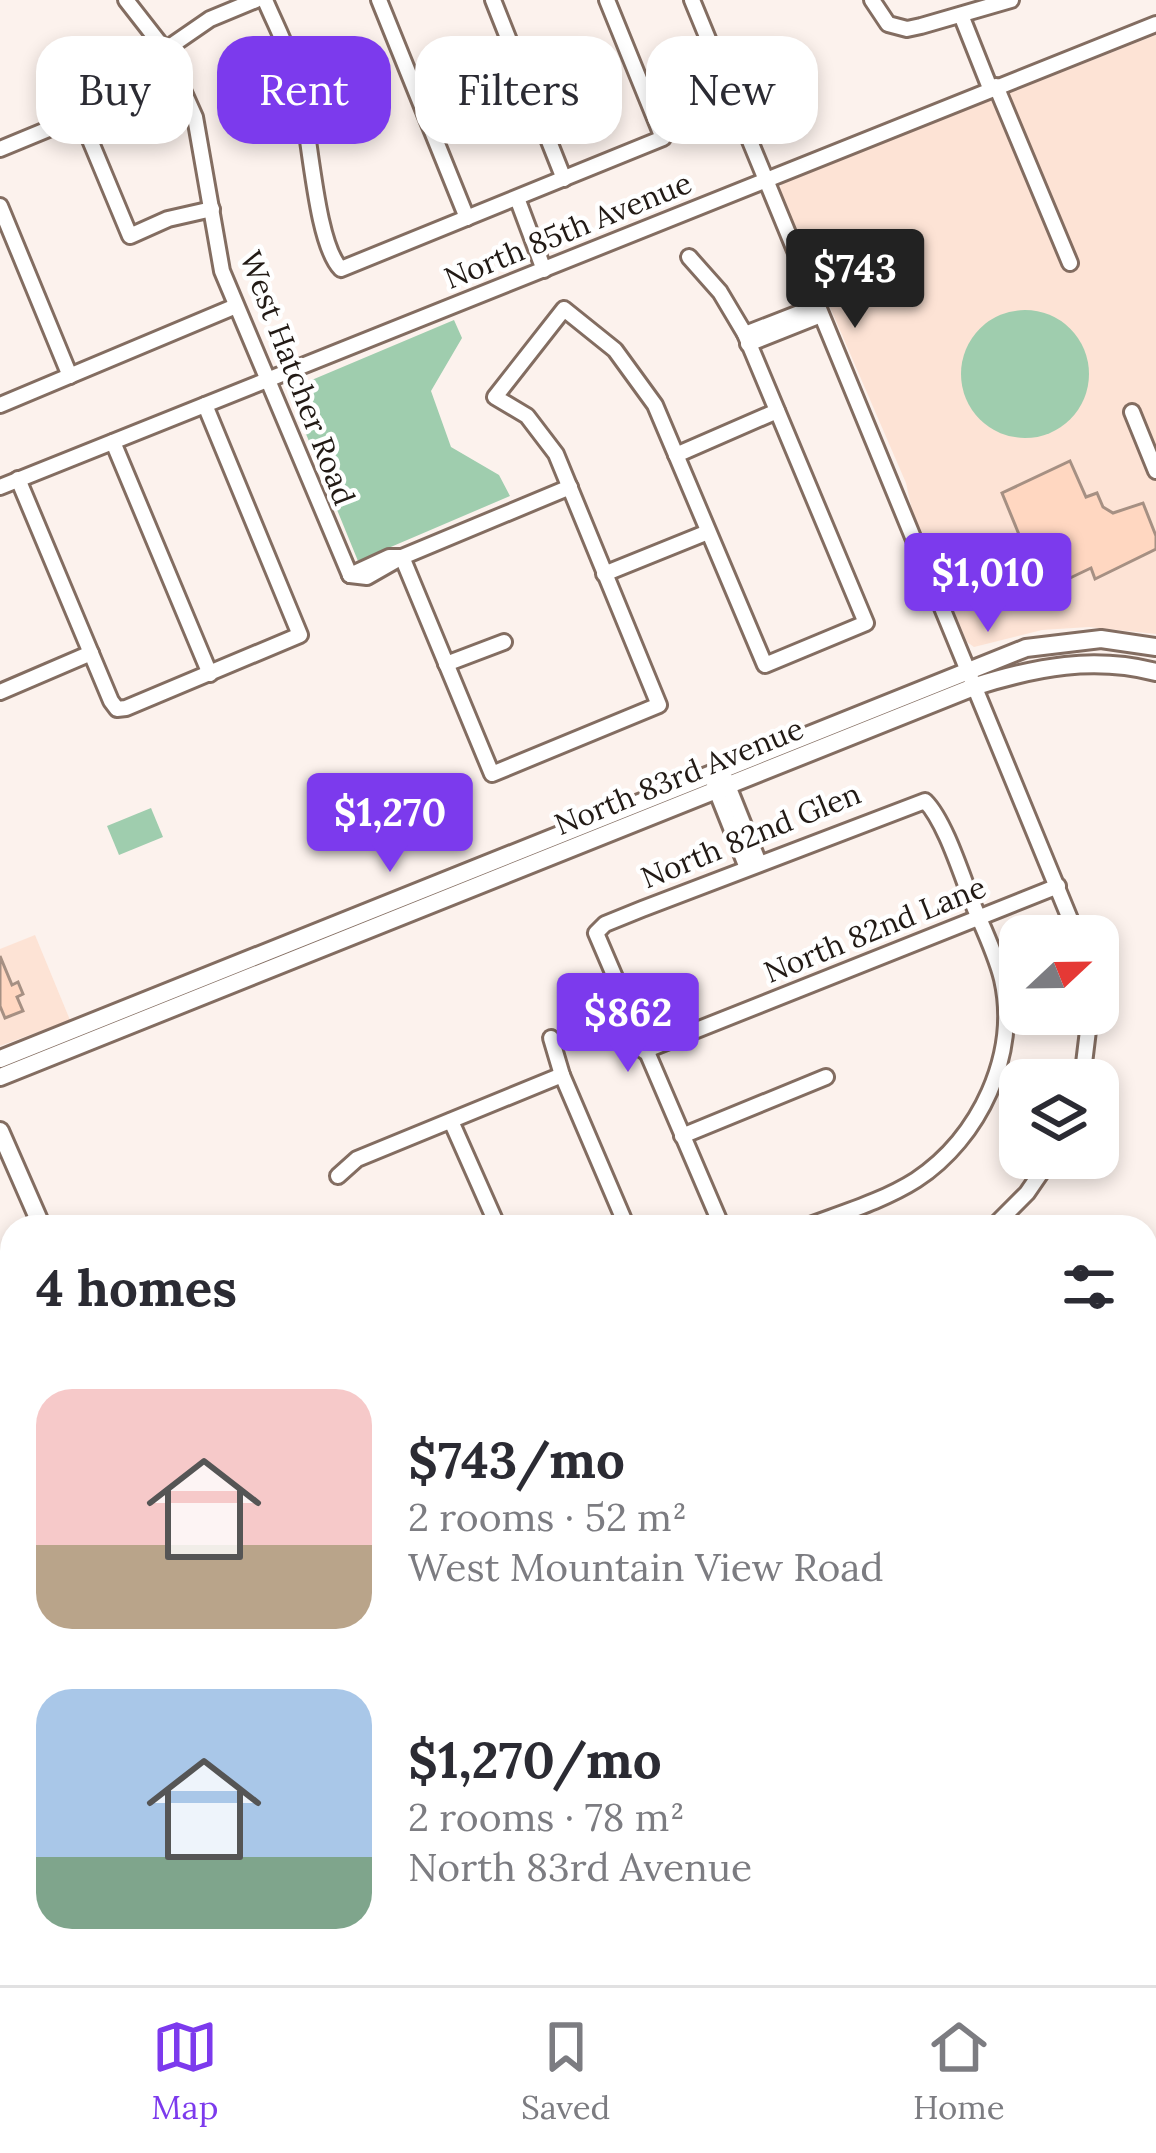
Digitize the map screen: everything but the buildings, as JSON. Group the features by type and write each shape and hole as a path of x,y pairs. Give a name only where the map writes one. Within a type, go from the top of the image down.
{"main road":[{"path":"973,678 1026,648 1065,641 1101,639 1156,646"},
{"path":"1065,641 1082,663"},
{"path":"973,678 1082,663 1156,672"},
{"name":"North 83rd Avenue","path":"0,1077 196,990 973,678"},
{"name":"North 83rd Avenue","path":"0,1059 196,990"},
{"path":"0,1131 37,1215"}],"street":[{"name":"West Hatcher Road","path":"126,0 153,36"},
{"path":"185,36 210,19 261,0 297,77 320,153 321,224 335,265 341,269 663,138 607,0"},
{"path":"379,0 467,218"},
{"path":"493,0 564,179"},
{"path":"692,0 1068,915"},
{"path":"872,0 888,24 907,29 1011,0"},
{"path":"961,16 1070,263"},
{"name":"North 85th Avenue","path":"0,487 1156,24"},
{"name":"West Hatcher Road","path":"193,112 222,271 350,575 367,578 402,557"},
{"path":"0,149 80,116 130,236 168,219 212,209"},
{"path":"517,198 544,270"},
{"path":"0,206 70,376"},
{"path":"570,487 402,557 492,774 659,705 570,487 539,428 495,397 564,309 615,350 641,380 765,664 866,623 747,339 721,292 689,257"},
{"path":"0,405 236,306"},
{"path":"747,339 819,310"},
{"path":"18,479 117,709 209,674 300,635 205,405"},
{"path":"676,454 777,411"},
{"path":"1132,412 1156,471"},
{"path":"113,442 209,674"},
{"path":"604,574 709,532"},
{"path":"446,664 504,641"},
{"path":"0,692 91,652"},
{"path":"719,780 753,865"},
{"name":"North 82nd Glen","path":"644,1051 596,939 600,929 753,865 925,801 979,918"},
{"name":"North 82nd Lane","path":"644,1051 1058,886"},
{"path":"835,1215 906,1186 942,1160 976,1117 1000,1059 1005,1025 1002,980 979,918"},
{"path":"551,1039 562,1076 622,1215"},
{"path":"644,1051 717,1215"},
{"path":"338,1176 357,1159 562,1076"},
{"path":"682,1136 826,1077"},
{"path":"452,1121 493,1215"},
{"path":"1005,1215 1037,1179"}],"shaded area":[{"path":"1156,35 1156,634 1089,627 1042,630 974,647 967,642 912,510 906,483 779,189 783,182"},
{"path":"35,935 70,1020 0,1046 0,949"}],"green space":[{"path":"1025,310 1050,314 1071,328 1085,349 1089,374 1085,399 1071,420 1050,434 1025,438 1000,434 979,420 965,399 961,374 965,349 979,328 1000,314"},
{"path":"454,320 462,338 431,391 451,447 499,475 510,496 358,561 288,390"},
{"path":"151,808 163,837 119,855 107,826"}]}
